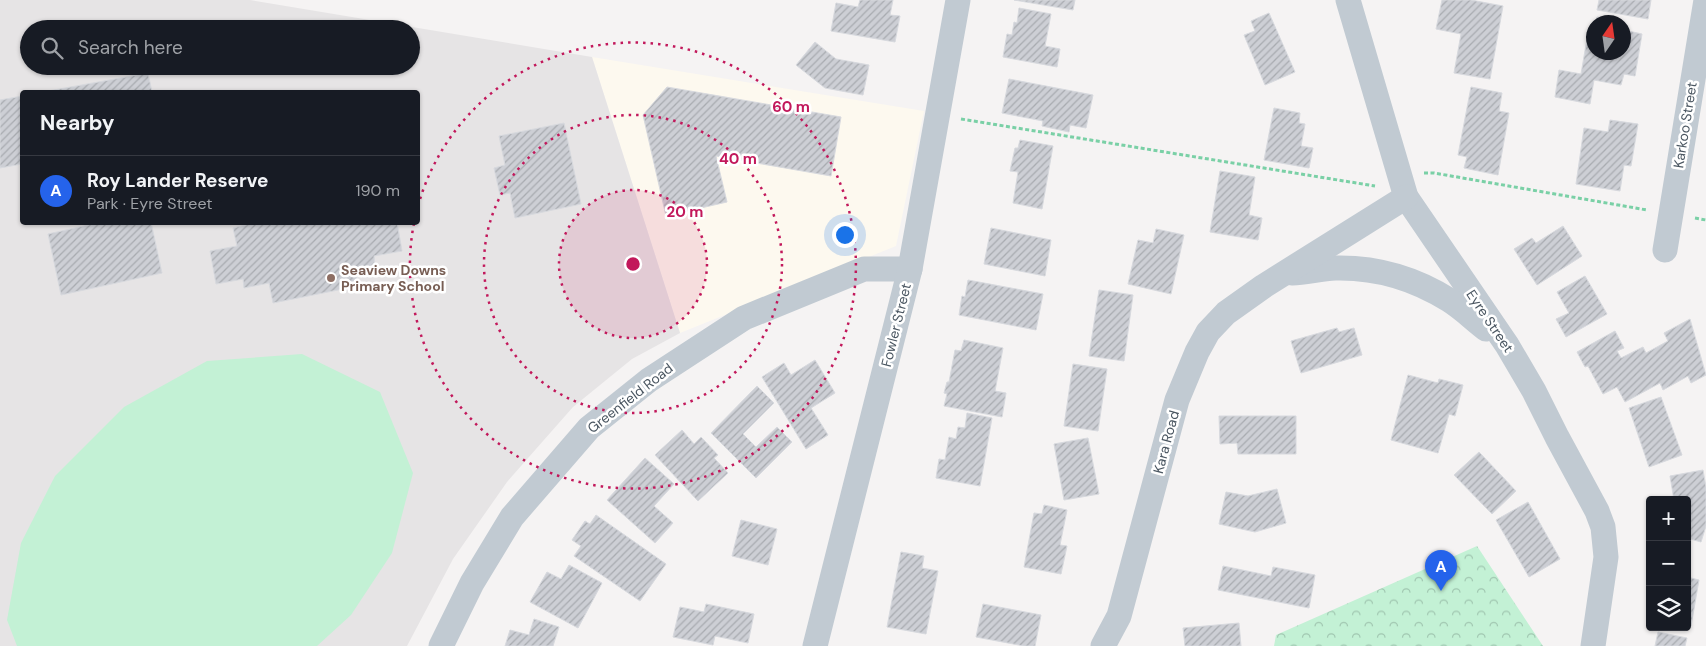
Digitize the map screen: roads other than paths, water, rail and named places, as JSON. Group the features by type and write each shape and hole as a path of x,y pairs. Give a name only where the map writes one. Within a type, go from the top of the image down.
{"street":[{"name":"Fowler Street","path":"815,646 910,269 958,0"},
{"name":"Eyre Street","path":"1348,0 1403,187 1507,346 1534,391 1556,437 1597,511 1603,527 1607,550 1593,646"},
{"name":"Karkoo Street","path":"1665,250 1706,0"},
{"name":"Kara Road","path":"1103,646 1119,616 1177,400 1197,352 1208,332 1226,313 1264,286 1285,274 1403,187"},
{"name":"Kara Road","path":"1285,274 1333,268 1354,268 1388,273 1406,278 1435,291 1451,301 1507,346"},
{"name":"Greenfield Road","path":"441,646 472,583 512,517 589,428 649,380 744,318 864,269 910,269"}],"place":[{"name":"Seaview Downs Primary School","path":"331,278"},
{"name":"Roy Lander Reserve","path":"1441,591"}]}
